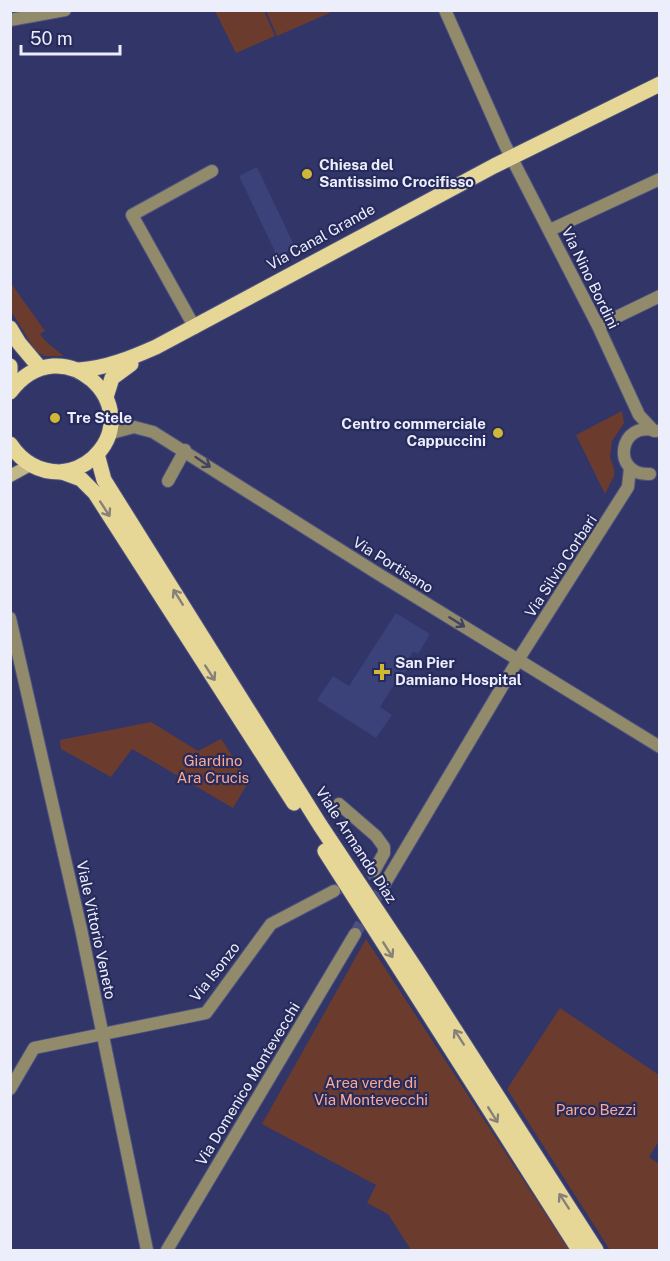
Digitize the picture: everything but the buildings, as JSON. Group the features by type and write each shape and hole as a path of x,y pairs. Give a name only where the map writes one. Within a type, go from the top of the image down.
{"main road":[{"name":"Via Canal Grande","path":"40,368 60,366 79,370 95,369 156,347 511,157 660,84"},
{"path":"10,328 40,368 28,374 10,390"},
{"name":"Via Canal Grande","path":"106,396 112,378 156,347"},
{"path":"10,366 10,390"},
{"path":"62,472 81,466 97,454 108,434 110,422 110,409 106,396 90,377 79,370"},
{"path":"10,444 17,454 30,465 10,476"},
{"name":"Viale Armando Diaz","path":"97,454 104,480 316,828 579,1251"},
{"name":"Viale Armando Diaz","path":"30,465 45,471 62,472 81,479 95,493 316,828 417,971 596,1251"}],"street":[{"path":"10,20 65,10"},
{"name":"Via Nino Bordini","path":"445,10 511,157 550,230 639,416 657,432"},
{"path":"195,328 132,215 212,171"},
{"path":"550,230 660,179"},
{"path":"597,326 660,296"},
{"path":"635,432 639,416"},
{"name":"Via Portisano","path":"108,434 134,427 142,428 185,450 660,747"},
{"path":"635,432 641,430 657,432"},
{"name":"Via Silvio Corbari","path":"635,432 629,436 623,449 626,462 630,468 643,474 655,472"},
{"path":"168,481 185,450"},
{"name":"Via Silvio Corbari","path":"518,660 628,487 630,468"},
{"name":"Via Silvio Corbari","path":"628,487 655,472"},
{"name":"Viale Vittorio Veneto","path":"10,618 64,852 147,1250"},
{"path":"384,885 518,660"},
{"path":"339,804 381,841 384,854 374,870"},
{"name":"Via Isonzo","path":"10,1089 34,1048 206,1013 271,924 334,891"},
{"name":"Via Domenico Montevecchi","path":"167,1251 355,934"},
{"path":"147,1250 161,1251"}],"shaded area":[{"path":"257,167 295,247 277,256 239,176"},
{"name":"San Pier Damiano Hospital","path":"396,613 430,634 418,654 413,652 405,664 409,667 400,681 397,680 380,707 392,715 376,738 317,700 333,676 349,686"}],"green space":[{"path":"215,11 264,11 275,36 236,53"},
{"path":"266,11 334,11 277,36"},
{"path":"10,282 45,331 40,334 64,356 44,356 35,350 11,311"},
{"path":"622,411 624,423 612,441 610,457 614,476 605,494 576,435"},
{"name":"Giardino Ara Crucis","path":"151,722 198,751 221,739 249,781 233,808 132,749 111,777 61,749 60,740"},
{"name":"Area verde di Via Montevecchi","path":"366,939 569,1250 411,1250 388,1214 367,1203 376,1185 262,1124"},
{"name":"Parco Bezzi","path":"560,1008 659,1075 659,1141 649,1157 659,1164 659,1250 610,1250 507,1089"}],"tunnel":[{"path":"334,891 374,871"},
{"path":"355,934 384,885"}],"place":[{"name":"Chiesa del Santissimo Crocifisso","path":"307,174"},
{"name":"Tre Stele","path":"55,418"},
{"name":"Centro commerciale Cappuccini","path":"498,433"},
{"name":"San Pier Damiano Hospital","path":"382,672"}]}
